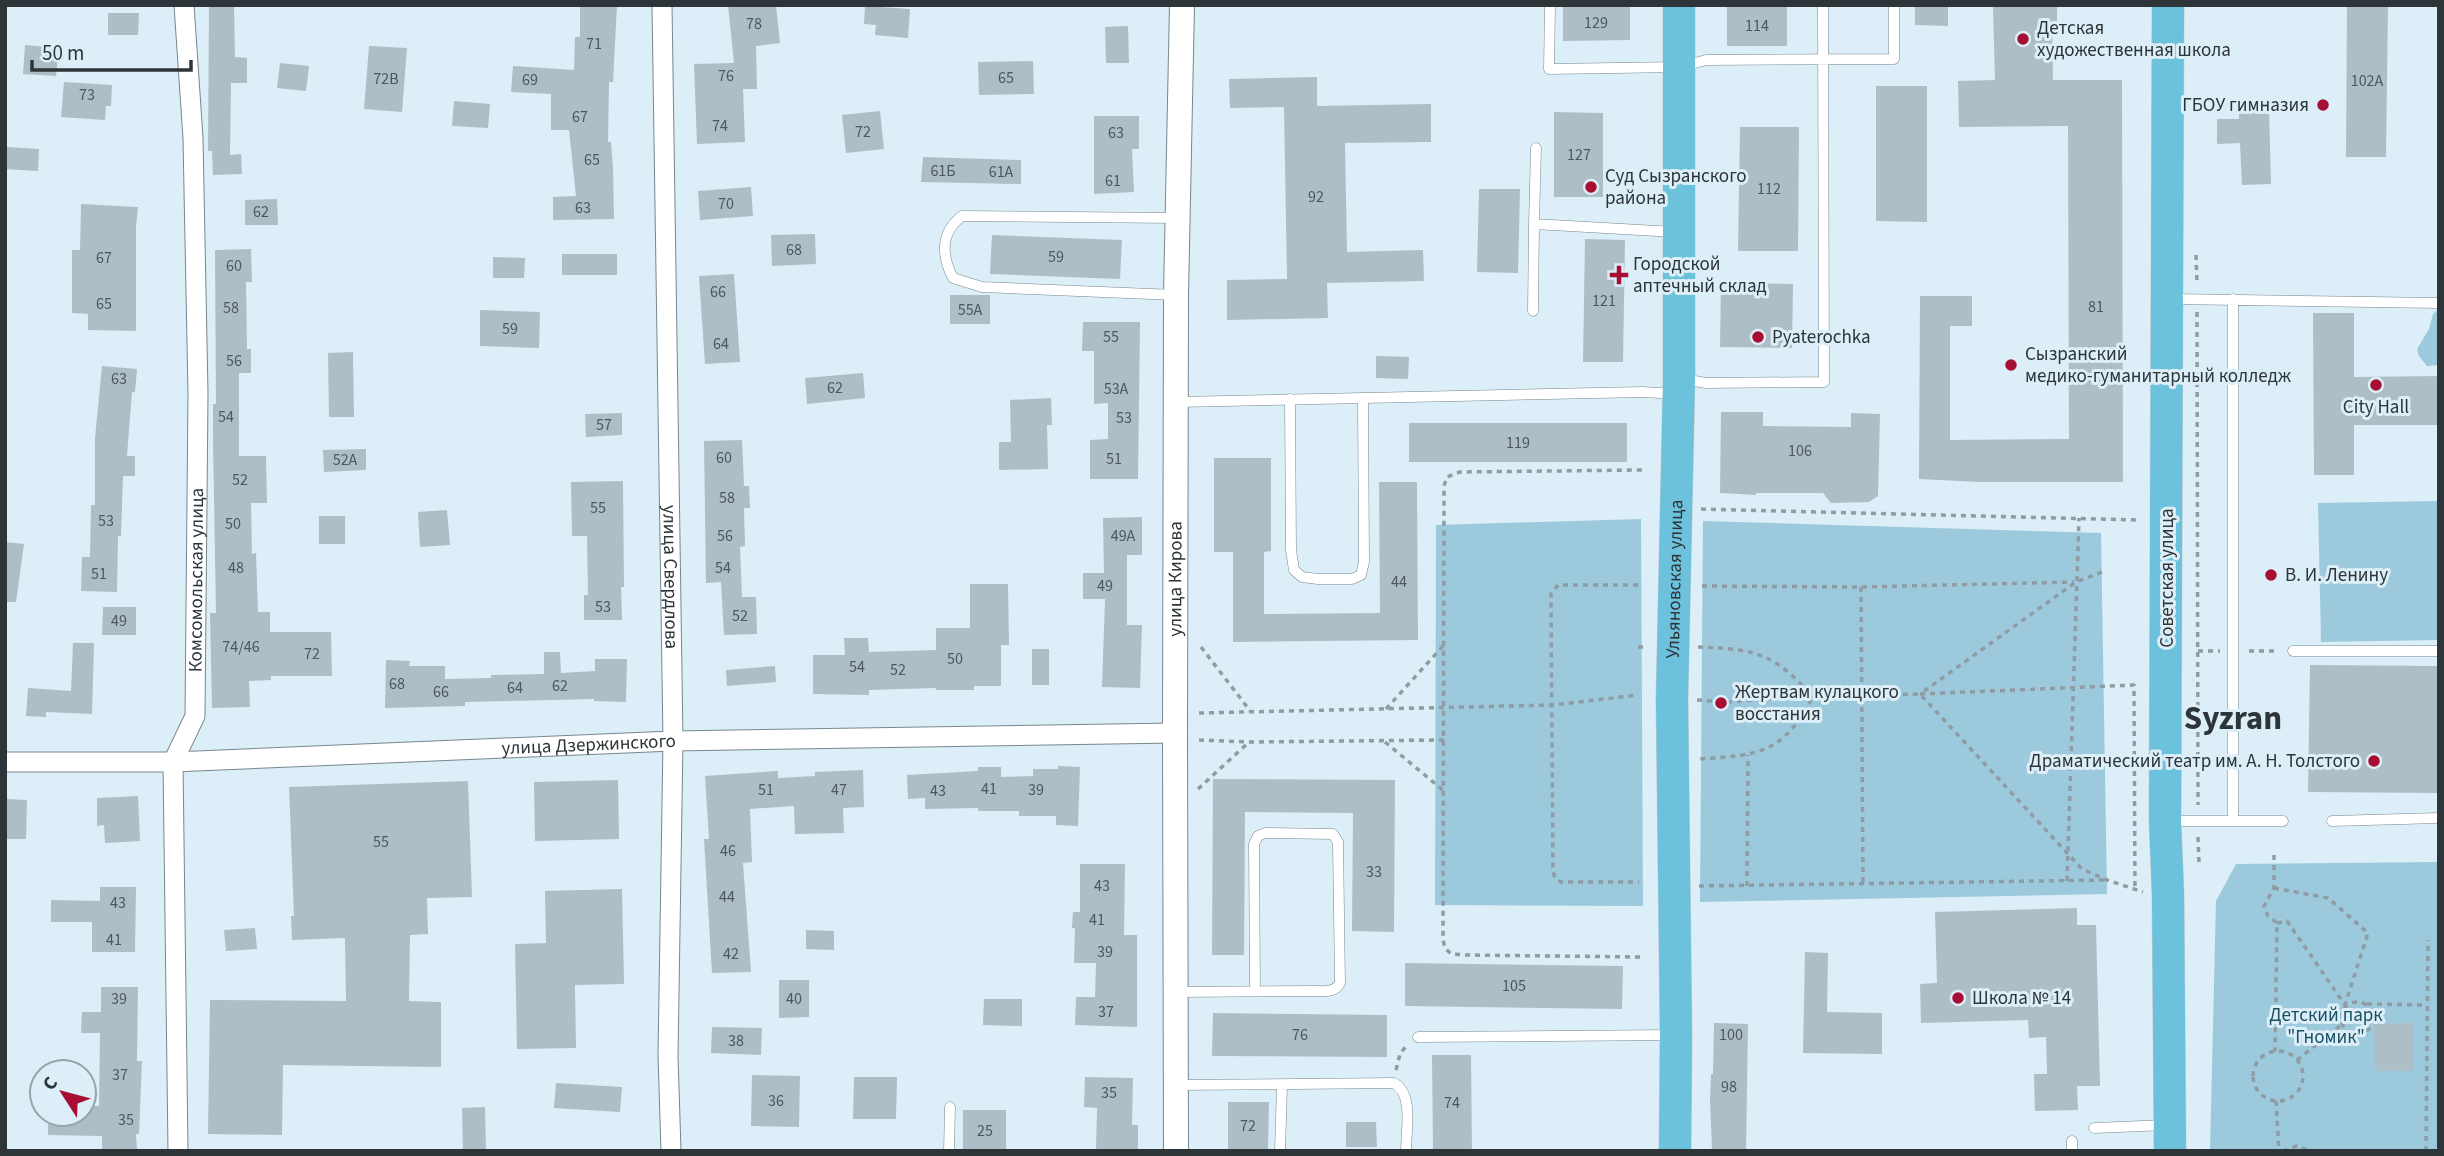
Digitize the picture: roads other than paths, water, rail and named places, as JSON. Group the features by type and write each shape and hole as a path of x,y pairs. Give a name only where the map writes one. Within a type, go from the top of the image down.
{"main road":[{"name":"Ульяновская улица","path":"1675,1151 1673,647 1679,386 1679,5"},
{"name":"Советская улица","path":"2168,5 2182,299 2165,821 2170,1138"}],"street":[{"name":"Комсомольская улица","path":"178,1151 173,762 195,716 198,393 193,138 184,5"},
{"name":"улица Свердлова","path":"662,5 673,741 668,1056 671,1151"},
{"name":"улица Кирова","path":"1176,1151 1176,295 1182,5"},
{"name":"улица Дзержинского","path":"5,762 173,762 673,741 1175,733"}],"lane":[{"path":"1550,5 1549,69 1679,67 1706,60 1894,59 1894,5"},
{"path":"1176,402 1643,392 1706,383 1824,382 1823,5"},
{"path":"1534,311 1536,148"},
{"path":"1176,295 982,286 953,278 946,266 945,253 946,237 951,224 962,216 1178,218"},
{"path":"1534,224 1679,233"},
{"path":"2182,299 2439,303"},
{"path":"2233,299 2234,821"},
{"path":"1290,400 1291,550 1294,570 1302,577 1352,579 1361,575 1364,562 1363,398"},
{"path":"2293,651 2439,651"},
{"path":"2332,821 2439,818"},
{"path":"2165,821 2283,821"},
{"path":"1176,992 1333,991 1337,988 1340,983 1338,842 1332,834 1265,833 1258,836 1254,844 1255,990"},
{"path":"1418,1037 1676,1035"},
{"path":"1177,1085 1394,1083 1403,1087 1406,1097 1406,1151"},
{"path":"1280,1151 1282,1085"},
{"path":"949,1151 950,1107"},
{"path":"2094,1128 2170,1138"}],"place":[{"name":"Детская художественная школа","path":"2023,39"},
{"name":"ГБОУ гимназия","path":"2323,105"},
{"name":"Суд Сызранского района","path":"1591,187"},
{"name":"Городской аптечный склад","path":"1619,275"},
{"name":"Pyaterochka","path":"1758,337"},
{"name":"Сызранский медико-гуманитарный колледж","path":"2011,365"},
{"name":"City Hall","path":"2376,385"},
{"name":"В. И. Ленину","path":"2271,575"},
{"name":"Жертвам кулацкого восстания","path":"1721,703"},
{"name":"Драматический театр им. А. Н. Толстого","path":"2374,761"},
{"name":"Школа № 14","path":"1958,998"}],"district":[{"name":"Syzran","path":"2233,718"}],"park label":[{"name":"Детский парк \"Гномик\"","path":"2326,1026"}]}
